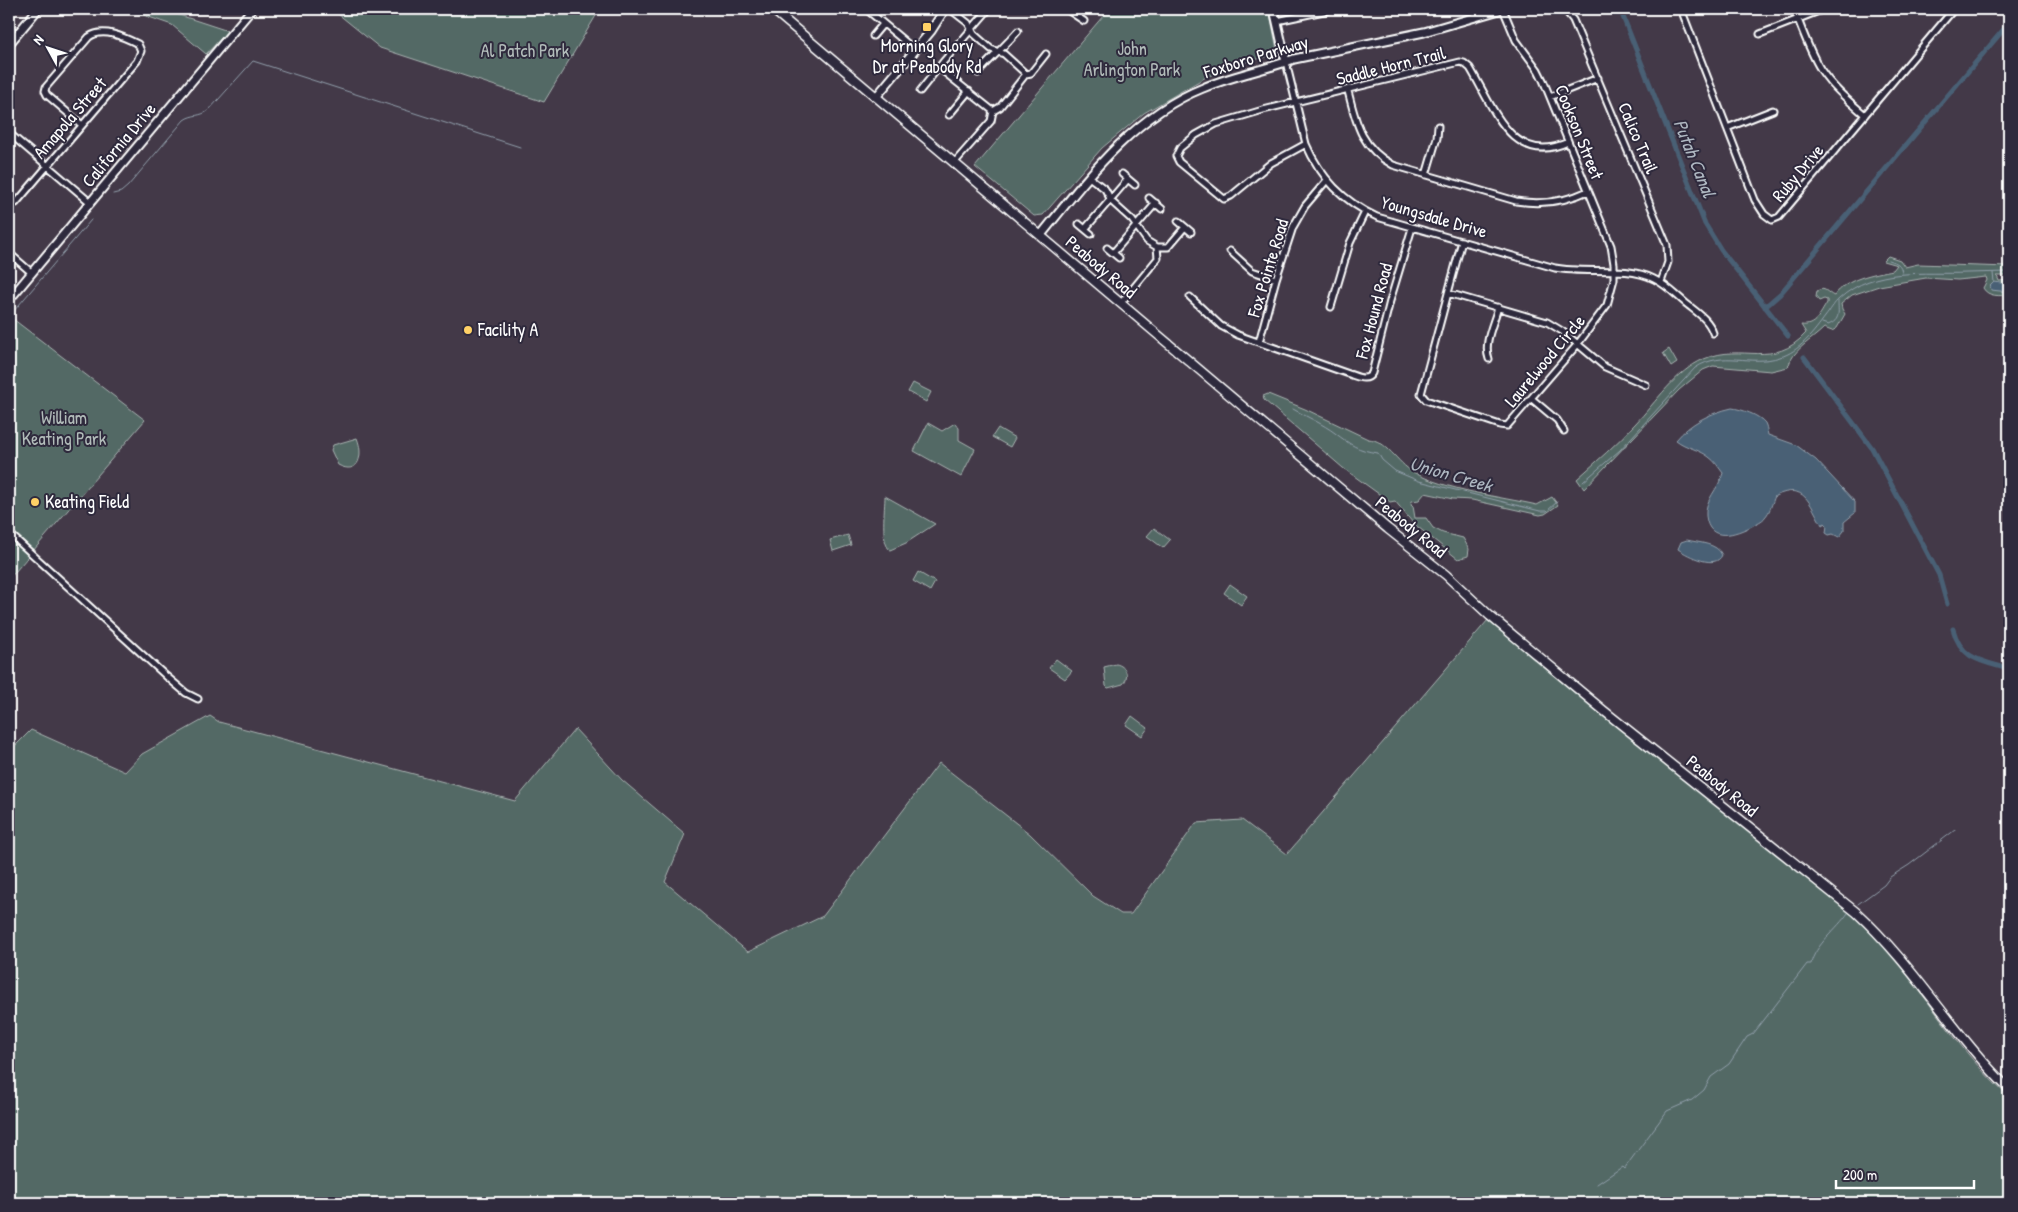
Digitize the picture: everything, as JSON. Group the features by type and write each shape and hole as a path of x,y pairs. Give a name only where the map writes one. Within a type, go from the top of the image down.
{"main road":[{"path":"9,44 38,9"},
{"name":"California Drive","path":"9,300 252,9"},
{"name":"Peabody Road","path":"772,9 1388,529 1446,575 1490,616 1578,690 1856,912 1892,948 1966,1042 2009,1089"},
{"path":"876,97 931,30 945,9"},
{"name":"Youngsdale Drive","path":"1274,9 1286,62"},
{"name":"Foxboro Parkway","path":"1041,235 1089,177 1126,137 1185,96 1225,80 1278,66 1294,58 1424,32 1503,9"}],"street":[{"path":"866,9 914,50"},
{"path":"950,9 968,23 970,30 991,49 1004,54 1026,74"},
{"path":"920,91 988,9"},
{"path":"1066,9 1084,22"},
{"path":"1277,21 1330,9"},
{"name":"Cookson Street","path":"1503,9 1516,40 1538,70 1550,97 1610,246 1614,272"},
{"name":"Calico Trail","path":"1564,9 1573,20 1667,245 1668,262 1660,282"},
{"name":"Ruby Drive","path":"1681,9 1755,200 1766,216 1773,220 1779,217 1954,9"},
{"path":"1794,9 1812,54 1822,71 1838,92 1865,115"},
{"path":"1760,34 1824,9"},
{"path":"873,36 883,24"},
{"path":"978,73 1018,31"},
{"name":"Amapola Street","path":"9,203 16,203 137,61 142,49 137,43 107,32 94,33 88,37 46,87 45,92 48,96 82,125"},
{"path":"954,162 991,121 993,112 1000,107 1026,74 1031,72 1046,54"},
{"name":"Youngsdale Drive","path":"1286,62 1306,144 1317,166 1327,180 1341,194 1365,212 1412,228 1567,270 1628,272 1646,276 1660,282"},
{"name":"Saddle Horn Trail","path":"1306,144 1280,157 1225,199 1217,195 1176,159 1176,154 1185,143 1205,129 1238,117 1426,70 1464,63 1470,68 1508,132 1519,142 1542,149 1568,142"},
{"path":"940,68 993,112"},
{"path":"1550,97 1598,78"},
{"path":"949,115 969,91"},
{"path":"1348,91 1357,124 1371,148 1384,160 1393,165 1516,201 1533,203 1554,202 1588,191"},
{"path":"1727,128 1773,110"},
{"path":"1426,175 1437,138 1438,126"},
{"path":"9,133 91,203"},
{"path":"1122,174 1135,185"},
{"path":"1089,177 1104,189 1110,199 1132,220 1146,241 1157,247 1168,247 1185,227"},
{"path":"1085,229 1128,179"},
{"name":"Fox Pointe Road","path":"1259,342 1276,279 1293,227 1305,206 1327,180"},
{"path":"1149,198 1162,208"},
{"path":"1113,253 1156,203"},
{"path":"1331,307 1350,243 1365,212"},
{"path":"1178,221 1191,232"},
{"path":"1079,224 1091,234"},
{"name":"Fox Hound Road","path":"1259,342 1360,378 1369,376 1372,372 1390,301 1412,228"},
{"name":"Laurelwood Circle","path":"1462,241 1421,390 1423,397 1504,426 1512,422 1597,321 1607,305 1614,272"},
{"path":"1120,303 1158,258 1157,247"},
{"path":"1107,248 1119,258"},
{"path":"1230,251 1246,267 1276,279"},
{"path":"9,254 32,272"},
{"path":"1660,282 1706,321 1713,333"},
{"path":"1448,293 1547,322 1562,331 1577,346 1605,367 1646,385"},
{"path":"1190,296 1221,326 1259,342"},
{"path":"1489,359 1487,352 1488,340 1498,307"},
{"path":"1532,399 1557,420 1564,432"},
{"path":"9,533 166,676 186,693 198,699"}],"green space":[{"path":"126,9 161,9 228,31 206,54 172,25"},
{"name":"Al Patch Park","path":"332,9 600,9 544,102 380,48"},
{"name":"John Arlington Park","path":"1109,9 1269,9 1277,50 1273,55 1242,63 1206,77 1144,113 1102,148 1043,215 1034,216 975,167"},
{"path":"1888,256 1900,260 1905,267 1918,264 2009,267 2009,276 1997,276 1999,281 2009,280 2009,295 1995,295 1985,291 1983,288 1987,280 1986,277 1958,280 1926,278 1879,286 1852,295 1841,304 1845,314 1837,328 1832,331 1824,328 1798,350 1788,367 1771,371 1713,366 1703,370 1679,390 1584,489 1577,479 1621,438 1684,371 1704,359 1718,355 1770,353 1794,344 1806,333 1801,325 1814,322 1827,303 1827,300 1824,299 1819,301 1816,297 1817,291 1824,290 1834,296 1839,290 1853,281 1869,275 1893,270 1897,265 1883,261"},
{"name":"William Keating Park","path":"9,316 145,420 9,579"},
{"path":"1669,349 1677,363 1671,367 1663,353"},
{"path":"913,383 931,392 926,402 908,392"},
{"path":"1268,394 1305,409 1368,439 1381,443 1407,468 1441,484 1537,505 1552,497 1558,505 1545,514 1540,515 1472,500 1453,499 1425,493 1419,500 1412,501 1411,504 1415,518 1426,518 1433,528 1443,533 1463,538 1469,549 1468,556 1458,559 1413,523 1395,501 1390,502 1343,468 1264,400 1263,396"},
{"path":"928,423 942,431 955,423 959,428 959,440 975,449 961,477 914,451"},
{"path":"998,428 1015,438 1010,447 992,437"},
{"path":"357,438 360,451 358,462 351,468 338,465 331,450 333,445"},
{"path":"885,496 935,524 906,543 890,550 884,533"},
{"path":"1154,528 1170,540 1163,548 1147,536"},
{"path":"848,535 851,545 833,551 830,540"},
{"path":"918,572 935,582 930,591 913,581"},
{"path":"1230,584 1247,596 1241,605 1224,593"},
{"path":"1488,620 1612,723 1832,897 1886,949 1966,1052 2009,1097 2009,1203 9,1203 9,752 31,730 125,772 142,754 210,716 219,722 515,801 575,729 622,780 685,834 665,882 748,952 823,916 939,763 1030,834 1093,896 1121,914 1131,914 1196,823 1242,820 1287,854"},
{"path":"1056,659 1072,671 1065,679 1049,668"},
{"path":"1116,664 1126,672 1125,681 1123,684 1108,688 1106,686 1104,667"},
{"path":"1132,716 1148,728 1142,736 1126,725"}],"water":[{"path":"1994,282 2009,284 2009,292 1991,290 1990,286"},
{"path":"1732,408 1759,417 1765,423 1768,435 1796,445 1816,460 1855,502 1855,513 1844,522 1844,531 1839,537 1826,533 1827,525 1825,523 1822,525 1805,497 1800,493 1793,492 1785,492 1775,496 1767,515 1763,520 1752,526 1731,534 1718,534 1712,530 1708,525 1706,510 1723,473 1709,457 1676,440 1701,419"},
{"path":"1687,540 1712,546 1720,551 1722,555 1719,559 1708,562 1688,555 1678,549 1681,542"}],"waterway":[{"name":"Putah Canal","path":"1620,9 1705,224 1721,250 1788,336"},
{"path":"1765,307 1780,294 2009,23"},
{"path":"113,194 121,192 128,186 184,120 209,110 253,61 520,147"},
{"path":"10,314 91,220"},
{"path":"1888,260 1898,264 1901,267 1902,273"},
{"name":"Union Creek","path":"1583,482 1620,450 1695,368 1706,362 1716,360 1769,360 1794,351 1806,341 1837,301 1853,288 1868,281 1900,274 2009,272"},
{"path":"1993,273 1994,282"},
{"path":"1822,323 1828,325 1835,321 1838,315 1838,301"},
{"path":"1804,357 1872,448 1939,575 1947,604"},
{"name":"Union Creek","path":"1293,409 1355,446 1378,453 1382,460 1395,471 1419,481 1540,511 1547,511 1557,502"},
{"path":"1953,629 1961,647 1967,653 1974,658 2009,669"},
{"path":"1858,904 1884,885 1890,877 1955,830"},
{"path":"1597,1184 1622,1167 1624,1169 1667,1111 1692,1100 1704,1090 1711,1077 1729,1064 1747,1037 1753,1034 1807,964 1811,964 1821,944 1848,913"}],"place":[{"name":"Morning Glory Dr at Peabody Rd","path":"927,27"},
{"name":"Facility A","path":"468,330"},
{"name":"Keating Field","path":"35,502"}]}
